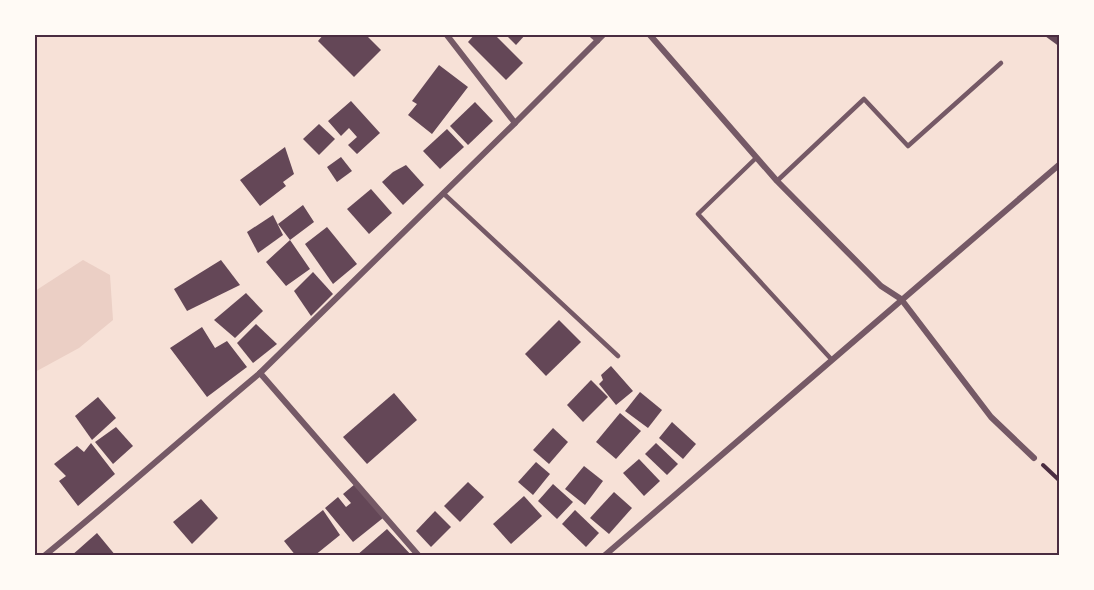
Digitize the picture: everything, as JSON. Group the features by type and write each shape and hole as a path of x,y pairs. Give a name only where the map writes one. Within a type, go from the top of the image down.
{"street":[{"path":"446,34 515,123"},
{"path":"44,555 260,373 604,34"},
{"path":"649,34 777,182 881,286 901,299 991,417 1034,458"},
{"path":"604,555 1059,164"},
{"path":"260,373 419,555"}],"lane":[{"path":"451,41 457,34"},
{"path":"590,34 598,41"},
{"path":"777,182 864,99 908,146 1001,63"},
{"path":"756,158 698,214 832,360"},
{"path":"443,193 618,356"}],"path":[{"path":"1034,458 1059,481"}],"shaded area":[{"path":"83,260 110,275 113,320 79,348 35,372 35,291"}],"building":[{"path":"324,34 365,34 381,50 354,77 318,41"},
{"path":"475,34 494,34 523,63 506,80 468,42"},
{"path":"505,34 526,34 516,45"},
{"path":"1046,34 1060,34 1060,47 1045,36"},
{"path":"439,65 468,87 432,134 408,115 417,104 412,101"},
{"path":"351,101 380,133 357,154 348,145 357,137 349,128 341,136 328,121"},
{"path":"475,102 493,121 468,145 450,126"},
{"path":"319,124 335,139 319,155 303,139"},
{"path":"447,129 464,147 440,169 423,151"},
{"path":"285,147 294,174 283,182 286,186 260,206 240,180"},
{"path":"341,157 352,171 337,182 327,167"},
{"path":"406,165 424,185 403,205 382,182 393,172"},
{"path":"371,189 392,213 369,234 347,209"},
{"path":"303,205 314,222 290,240 278,224"},
{"path":"273,215 283,235 258,253 247,232"},
{"path":"327,227 357,264 333,284 305,244"},
{"path":"290,240 310,269 286,286 266,262"},
{"path":"221,260 240,285 187,311 174,289"},
{"path":"313,272 333,294 311,316 294,291"},
{"path":"246,293 263,311 235,338 214,320"},
{"path":"559,320 581,342 546,376 525,354"},
{"path":"256,324 277,344 253,363 237,343"},
{"path":"202,327 215,348 227,341 247,367 207,397 170,348"},
{"path":"611,366 633,391 616,405 599,384 603,380 601,375"},
{"path":"591,380 608,397 583,422 567,405"},
{"path":"640,392 662,410 648,428 625,411"},
{"path":"394,393 417,420 367,464 343,437"},
{"path":"98,397 116,418 92,440 75,416"},
{"path":"620,413 641,431 616,459 596,442"},
{"path":"672,422 696,444 683,459 659,438"},
{"path":"116,427 133,446 113,464 95,442"},
{"path":"553,428 568,442 549,464 533,450"},
{"path":"91,443 115,474 78,506 59,481 66,476 54,464 77,446 84,452"},
{"path":"656,443 678,464 667,475 645,454"},
{"path":"639,459 660,481 644,496 623,473"},
{"path":"536,462 550,474 533,495 518,482"},
{"path":"584,466 603,481 585,505 565,489"},
{"path":"468,482 484,497 460,522 444,506"},
{"path":"355,484 383,518 353,542 325,508 338,497 346,507 351,503 343,494"},
{"path":"553,484 573,502 557,519 538,501"},
{"path":"614,492 632,508 609,534 590,518"},
{"path":"524,496 542,516 511,544 493,524"},
{"path":"201,499 218,518 192,544 173,522"},
{"path":"323,510 340,535 314,556 296,556 284,541"},
{"path":"575,510 599,533 586,547 562,524"},
{"path":"435,511 451,527 431,547 416,531"},
{"path":"387,529 412,556 356,556"},
{"path":"97,533 116,556 71,556"}]}
